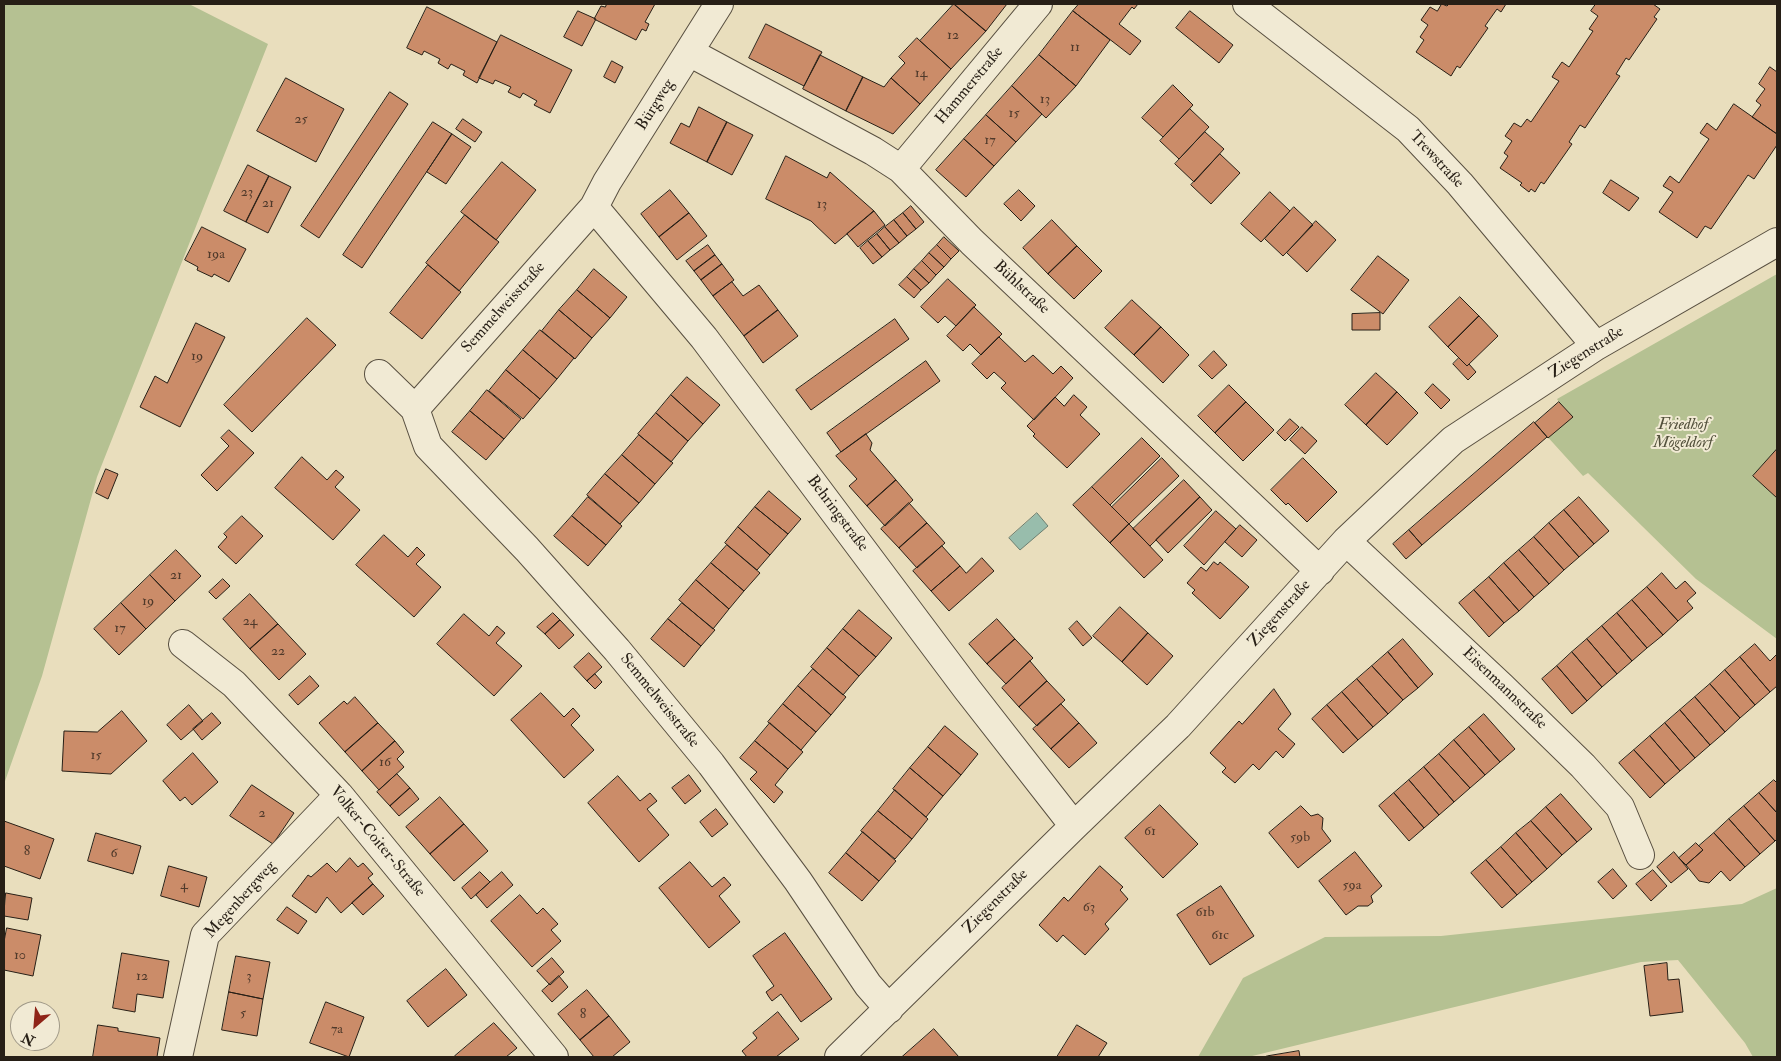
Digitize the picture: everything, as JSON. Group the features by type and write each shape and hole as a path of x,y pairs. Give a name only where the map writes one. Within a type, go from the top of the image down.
{"street":[{"name":"Bürgweg","path":"594,207 607,182 720,4"},
{"name":"Hammerstraße","path":"901,169 1038,4"},
{"name":"Trewstraße","path":"1247,4 1408,129 1460,184 1596,346"},
{"name":"Bühlstraße","path":"689,52 873,150 901,169 972,242 1320,571"},
{"name":"Semmelweisstraße","path":"415,409 594,207"},
{"name":"Behringstraße","path":"594,207 704,338 967,689 1074,826"},
{"name":"Ziegenstraße","path":"839,1057 1178,726 1346,541 1453,440 1596,346 1777,242"},
{"name":"Semmelweisstraße","path":"379,374 415,409 428,446 527,549 618,650 711,764 798,881 868,985 888,1009"},
{"name":"Eisenmannstraße","path":"1346,541 1502,686 1583,766 1620,807 1640,855"},
{"name":"Volker-Coiter-Straße","path":"183,644 234,684 339,795 554,1057"},
{"name":"Megenbergweg","path":"178,1057 205,935 339,795"}],"green space":[{"path":"4,4 189,4 268,44 97,477 42,676 4,784"},
{"name":"Friedhof Mögeldorf","path":"1777,274 1777,639 1696,579 1588,473 1583,476 1535,423 1559,402 1557,399"},
{"path":"1777,888 1777,1057 1753,1057 1745,1043 1678,960 1641,962 1248,1057 1198,1057 1243,978 1325,937 1441,936 1742,904"}],"shaded area":[{"path":"1037,513 1048,526 1020,550 1009,538"}],"building":[{"path":"607,4 655,4 645,22 649,24 646,31 642,29 636,40 594,19 601,6 605,7"},
{"path":"954,4 1007,4 986,31"},
{"path":"954,4 986,31 951,69 920,41"},
{"path":"1079,4 1138,4 1134,9 1132,7 1119,24 1141,41 1130,55 1073,11"},
{"path":"1442,4 1447,6 1449,4 1506,4 1501,12 1497,9 1485,26 1488,28 1460,68 1457,66 1451,76 1416,52 1424,40 1420,37 1428,25 1421,20 1430,7 1437,11"},
{"path":"1596,4 1653,4 1660,9 1654,17 1657,19 1629,60 1626,58 1616,74 1620,76 1585,128 1580,125 1569,142 1572,144 1544,184 1541,182 1535,192 1531,189 1529,192 1520,185 1522,183 1500,168 1508,156 1504,153 1512,141 1505,136 1514,123 1521,127 1527,119 1531,122 1559,81 1552,77 1555,72 1562,62 1569,67 1593,31 1589,29 1598,16 1591,11"},
{"path":"427,7 497,42 477,83 463,75 465,71 451,64 448,69 438,63 440,59 424,51 422,55 407,48"},
{"path":"578,11 596,19 582,46 564,37"},
{"path":"1073,11 1110,40 1076,86 1039,55"},
{"path":"1190,11 1233,45 1219,63 1176,28"},
{"path":"766,24 822,52 804,86 749,58"},
{"path":"501,35 572,70 550,113 534,105 537,101 523,93 520,98 508,92 511,87 495,80 493,84 479,78"},
{"path":"917,38 951,69 920,104 891,78 905,63 899,57"},
{"path":"820,55 863,77 846,111 803,89"},
{"path":"1039,55 1076,86 1046,118 1012,86"},
{"path":"612,61 623,67 615,83 604,77"},
{"path":"1770,67 1777,72 1777,134 1752,117 1761,105 1756,101 1765,89 1759,84"},
{"path":"863,77 884,87 891,78 920,104 893,134 846,111"},
{"path":"286,78 344,109 316,162 257,131"},
{"path":"1173,85 1193,105 1163,137 1142,118"},
{"path":"1012,86 1042,114 1016,142 986,115"},
{"path":"390,92 408,104 319,238 301,226"},
{"path":"1734,104 1777,134 1777,145 1754,179 1748,175 1711,229 1705,226 1697,238 1659,212 1673,192 1663,186 1670,176 1679,183 1709,139 1700,133 1707,123 1716,130"},
{"path":"699,107 727,122 707,162 670,143 681,123 689,127"},
{"path":"1190,109 1209,127 1179,159 1160,141"},
{"path":"986,115 1016,142 994,166 964,139"},
{"path":"463,119 482,132 475,142 456,129"},
{"path":"433,122 452,134 362,268 343,255"},
{"path":"727,122 753,135 732,175 707,162"},
{"path":"1205,132 1224,149 1194,182 1175,164"},
{"path":"452,134 471,147 446,184 427,172"},
{"path":"964,139 994,166 966,197 936,170"},
{"path":"1220,154 1240,173 1211,204 1191,185"},
{"path":"786,156 827,178 830,172 874,211 835,244 811,221 766,199"},
{"path":"502,162 536,190 496,240 461,212"},
{"path":"248,165 269,176 246,222 224,211"},
{"path":"269,176 291,187 268,233 246,222"},
{"path":"1611,180 1639,198 1629,211 1603,193"},
{"path":"670,190 689,213 659,237 641,214"},
{"path":"1019,190 1035,206 1021,221 1004,204"},
{"path":"1270,192 1290,211 1261,242 1241,224"},
{"path":"911,206 924,222 916,229 903,213"},
{"path":"1294,207 1313,225 1283,256 1265,239"},
{"path":"874,211 885,225 858,247 847,234"},
{"path":"689,213 707,236 677,260 659,237"},
{"path":"903,213 916,229 907,236 894,220"},
{"path":"465,215 499,242 459,291 426,263"},
{"path":"894,220 907,236 899,243 885,227"},
{"path":"1052,220 1077,246 1048,274 1023,248"},
{"path":"1316,221 1336,240 1307,272 1287,253"},
{"path":"202,227 246,249 229,282 214,274 212,277 197,270 198,267 185,260"},
{"path":"885,227 899,243 890,250 877,234"},
{"path":"877,234 890,250 882,257 868,241"},
{"path":"944,237 959,251 951,259 937,245"},
{"path":"868,241 882,257 873,264 860,248"},
{"path":"708,245 715,255 694,271 686,261"},
{"path":"937,245 951,259 944,267 929,253"},
{"path":"1077,246 1102,271 1074,299 1048,274"},
{"path":"929,253 944,267 936,275 922,261"},
{"path":"715,255 722,264 701,280 694,271"},
{"path":"1378,256 1409,280 1383,314 1351,290"},
{"path":"922,261 936,275 929,283 914,269"},
{"path":"722,264 734,280 713,296 701,280"},
{"path":"428,265 461,292 422,339 390,313"},
{"path":"594,269 627,297 610,318 577,290"},
{"path":"914,269 929,283 921,290 907,277"},
{"path":"907,277 921,290 914,298 899,285"},
{"path":"948,279 976,305 956,326 945,316 938,323 921,307"},
{"path":"732,282 743,296 759,285 778,310 744,336 713,296"},
{"path":"577,290 610,318 592,338 559,310"},
{"path":"1460,297 1479,316 1448,347 1429,327"},
{"path":"1132,300 1161,327 1134,355 1105,328"},
{"path":"974,307 1002,334 981,355 970,344 963,351 947,336"},
{"path":"559,310 592,338 575,359 542,331"},
{"path":"778,310 798,336 763,363 744,336"},
{"path":"1380,313 1380,330 1352,330 1352,314"},
{"path":"1479,316 1498,336 1467,366 1448,347"},
{"path":"307,318 336,345 252,432 224,405"},
{"path":"895,319 909,339 811,410 796,390"},
{"path":"196,323 225,337 180,427 140,407 155,376 167,383"},
{"path":"1161,327 1189,355 1163,383 1134,355"},
{"path":"540,330 574,358 557,379 523,350"},
{"path":"999,337 1025,362 1033,355 1053,374 1061,366 1073,378 1034,420 1001,388 1006,383 994,372 987,379 972,364"},
{"path":"523,350 557,379 540,399 506,370"},
{"path":"1214,351 1227,365 1212,379 1199,366"},
{"path":"1459,358 1467,366 1469,364 1476,372 1468,380 1453,364"},
{"path":"926,361 940,381 841,452 827,433"},
{"path":"506,370 540,399 523,419 489,391"},
{"path":"1376,373 1397,392 1366,425 1345,405"},
{"path":"687,377 720,405 703,424 671,395"},
{"path":"1433,384 1450,400 1441,409 1425,393"},
{"path":"1229,385 1246,402 1215,433 1198,416"},
{"path":"487,390 521,419 504,439 470,411"},
{"path":"1397,392 1418,413 1387,445 1366,425"},
{"path":"671,395 703,424 688,441 656,413"},
{"path":"1074,395 1087,407 1080,415 1100,434 1067,468 1033,436 1035,434 1027,426 1055,397 1064,406"},
{"path":"1246,402 1274,430 1243,461 1215,433"},
{"path":"1559,402 1573,417 1548,438 1535,423"},
{"path":"470,411 504,439 486,460 452,432"},
{"path":"656,413 688,441 671,462 638,434"},
{"path":"1290,419 1299,427 1285,441 1277,433"},
{"path":"1534,422 1547,437 1422,545 1409,530"},
{"path":"1302,427 1317,441 1305,454 1290,440"},
{"path":"229,430 254,453 217,491 201,475 229,446 221,438"},
{"path":"866,434 872,443 870,450 896,480 867,506 849,486 857,479 836,456"},
{"path":"639,435 673,463 655,484 622,455"},
{"path":"1142,438 1160,456 1110,505 1092,487"},
{"path":"1777,449 1777,498 1753,476"},
{"path":"622,455 655,484 639,503 605,474"},
{"path":"302,457 327,480 336,470 344,477 335,487 360,510 333,540 275,488"},
{"path":"1162,458 1179,476 1129,524 1112,507"},
{"path":"1303,458 1337,492 1307,522 1288,503 1286,505 1271,490"},
{"path":"106,469 118,474 108,499 96,493"},
{"path":"605,474 639,503 620,524 587,495"},
{"path":"896,480 913,500 885,526 867,506"},
{"path":"1184,480 1200,497 1150,546 1133,529"},
{"path":"1092,487 1129,524 1110,543 1073,505"},
{"path":"769,491 801,519 788,534 755,507"},
{"path":"588,497 622,526 606,545 572,516"},
{"path":"1200,497 1212,510 1168,553 1156,540"},
{"path":"1579,497 1609,531 1594,544 1564,510"},
{"path":"909,503 927,523 899,548 881,529"},
{"path":"755,507 788,534 770,555 738,527"},
{"path":"1564,510 1594,544 1579,557 1549,523"},
{"path":"1216,511 1236,529 1204,565 1184,546"},
{"path":"242,516 263,536 236,564 218,547 227,537 224,534"},
{"path":"572,516 606,545 588,566 554,536"},
{"path":"927,523 945,543 917,568 899,548"},
{"path":"1549,523 1579,557 1564,570 1534,537"},
{"path":"1129,524 1163,560 1144,578 1110,543"},
{"path":"1240,525 1257,540 1242,557 1225,542"},
{"path":"738,527 770,555 757,570 725,543"},
{"path":"1409,530 1422,545 1406,559 1393,544"},
{"path":"384,535 408,557 417,547 425,555 416,564 441,587 414,617 356,565"},
{"path":"1534,537 1564,570 1549,584 1519,550"},
{"path":"727,545 760,573 744,591 711,563"},
{"path":"942,546 960,566 931,591 913,571"},
{"path":"176,550 201,576 175,601 150,575"},
{"path":"1519,550 1549,584 1534,597 1504,563"},
{"path":"982,558 994,571 949,611 931,591 960,566 966,573"},
{"path":"1214,562 1218,565 1220,562 1249,587 1220,619 1192,593 1195,590 1187,583 1201,567 1206,571"},
{"path":"711,563 744,591 729,609 696,580"},
{"path":"1504,563 1534,597 1519,611 1489,577"},
{"path":"1662,573 1676,589 1685,581 1696,593 1687,601 1693,608 1678,621 1647,587"},
{"path":"150,575 175,601 146,629 121,603"},
{"path":"1489,577 1519,611 1504,623 1474,590"},
{"path":"223,579 230,586 216,599 209,592"},
{"path":"696,580 729,609 713,629 679,600"},
{"path":"1647,587 1678,621 1663,635 1632,600"},
{"path":"1474,590 1504,623 1489,637 1459,603"},
{"path":"250,594 278,624 250,649 223,619"},
{"path":"1632,600 1663,635 1647,648 1617,613"},
{"path":"121,603 146,629 119,655 94,629"},
{"path":"682,603 715,630 701,646 668,619"},
{"path":"1120,607 1148,633 1122,662 1093,636"},
{"path":"859,610 892,638 876,657 843,629"},
{"path":"553,613 560,620 545,634 537,627"},
{"path":"1617,613 1647,648 1632,661 1602,626"},
{"path":"464,614 489,636 497,626 505,633 496,643 522,666 494,696 437,644"},
{"path":"668,619 701,646 684,667 651,639"},
{"path":"997,619 1015,639 987,664 969,644"},
{"path":"560,620 574,635 559,649 545,634"},
{"path":"1077,621 1092,638 1083,646 1069,629"},
{"path":"278,624 306,654 279,680 250,649"},
{"path":"1602,626 1632,661 1617,674 1587,639"},
{"path":"843,629 876,657 859,676 827,648"},
{"path":"1148,633 1173,656 1147,685 1122,662"},
{"path":"1015,639 1033,658 1006,684 987,664"},
{"path":"1403,639 1433,674 1418,688 1388,652"},
{"path":"1587,639 1617,674 1602,687 1572,652"},
{"path":"1755,644 1770,661 1777,654 1777,686 1770,692 1740,657"},
{"path":"827,648 859,676 843,695 811,667"},
{"path":"1388,652 1418,688 1403,700 1372,666"},
{"path":"1572,652 1602,687 1587,701 1557,666"},
{"path":"589,653 602,667 587,681 574,667"},
{"path":"1740,657 1770,692 1755,705 1725,670"},
{"path":"1030,661 1047,681 1019,707 1002,688"},
{"path":"1372,666 1403,700 1388,714 1357,679"},
{"path":"1557,666 1587,701 1572,714 1542,679"},
{"path":"813,669 846,697 831,715 798,686"},
{"path":"1725,670 1755,705 1740,718 1710,684"},
{"path":"595,674 602,682 595,689 587,681"},
{"path":"310,676 319,686 298,705 289,695"},
{"path":"1357,679 1388,714 1373,727 1342,692"},
{"path":"1047,681 1065,700 1037,726 1019,707"},
{"path":"1710,684 1740,718 1725,732 1695,697"},
{"path":"798,686 831,715 816,732 783,704"},
{"path":"1274,689 1291,714 1278,729 1295,744 1283,758 1276,751 1259,770 1253,764 1235,783 1222,772 1226,768 1210,753 1239,721 1242,724"},
{"path":"1342,692 1373,727 1358,740 1327,705"},
{"path":"541,693 564,717 573,708 580,716 571,725 594,750 564,778 511,720"},
{"path":"355,697 378,723 345,752 319,723 344,701 347,704"},
{"path":"1695,697 1725,732 1710,745 1680,710"},
{"path":"783,704 816,732 801,750 768,722"},
{"path":"1061,704 1079,723 1051,749 1033,729"},
{"path":"189,705 203,721 181,740 167,725"},
{"path":"1327,705 1358,740 1343,753 1312,719"},
{"path":"1680,710 1710,745 1695,758 1665,723"},
{"path":"122,711 147,741 111,774 62,771 64,731 97,732"},
{"path":"212,713 221,723 202,740 193,729"},
{"path":"1484,714 1515,749 1500,762 1469,727"},
{"path":"378,723 395,741 362,771 345,752"},
{"path":"770,723 803,752 788,769 755,741"},
{"path":"1079,723 1097,743 1069,768 1051,749"},
{"path":"1665,723 1695,758 1680,771 1650,736"},
{"path":"945,726 978,754 961,775 928,747"},
{"path":"1469,727 1500,762 1485,775 1454,740"},
{"path":"1650,736 1680,771 1665,784 1634,750"},
{"path":"1454,740 1485,775 1470,788 1439,754"},
{"path":"395,741 404,752 397,759 404,767 379,790 362,771"},
{"path":"755,741 788,769 775,785 783,792 774,803 750,779 757,772 740,758"},
{"path":"928,747 961,775 943,796 910,768"},
{"path":"1634,750 1665,784 1650,798 1619,763"},
{"path":"193,753 218,782 192,805 185,797 180,801 163,781"},
{"path":"1439,754 1470,788 1454,802 1424,767"},
{"path":"1424,767 1454,802 1439,815 1409,780"},
{"path":"910,768 943,796 926,817 893,789"},
{"path":"397,774 410,788 390,806 377,792"},
{"path":"689,775 701,791 685,804 672,788"},
{"path":"618,776 640,801 650,793 657,801 647,809 669,835 639,862 588,803"},
{"path":"1409,780 1439,815 1424,828 1394,793"},
{"path":"1774,780 1777,783 1777,813 1759,793"},
{"path":"252,785 294,813 273,844 230,816"},
{"path":"410,788 419,799 399,816 390,806"},
{"path":"895,790 928,819 912,839 878,811"},
{"path":"1394,793 1424,828 1409,841 1379,806"},
{"path":"1759,793 1777,813 1777,839 1775,841 1744,806"},
{"path":"1561,794 1592,829 1577,842 1546,807"},
{"path":"440,797 464,824 430,854 406,827"},
{"path":"1160,805 1198,844 1163,878 1125,838"},
{"path":"1301,806 1311,816 1318,814 1323,818 1322,829 1331,841 1298,868 1269,833"},
{"path":"1744,806 1775,841 1760,854 1729,819"},
{"path":"1546,807 1577,842 1562,855 1531,821"},
{"path":"716,809 728,824 712,837 700,822"},
{"path":"878,811 912,839 895,859 861,831"},
{"path":"1729,819 1760,854 1745,867 1714,833"},
{"path":"4,821 54,839 40,879 4,866"},
{"path":"1531,821 1562,855 1547,869 1516,833"},
{"path":"464,824 488,851 454,881 430,854"},
{"path":"863,832 896,861 879,881 846,853"},
{"path":"96,833 141,846 133,874 88,861"},
{"path":"1516,833 1547,869 1532,882 1501,847"},
{"path":"1714,833 1745,867 1730,881 1721,871 1709,883 1699,881 1686,865 1703,850 1699,846"},
{"path":"1696,843 1703,850 1686,865 1679,858"},
{"path":"1501,847 1532,882 1517,895 1486,860"},
{"path":"1355,852 1382,886 1371,896 1373,902 1368,906 1358,906 1346,915 1319,881"},
{"path":"1674,852 1688,869 1671,883 1657,867"},
{"path":"846,853 879,881 862,901 829,873"},
{"path":"350,858 358,867 363,863 373,874 368,878 373,884 341,913 327,897 316,913 292,896 308,875 311,877 327,863 336,872"},
{"path":"1486,860 1517,895 1502,908 1471,873"},
{"path":"690,862 712,887 724,877 731,885 719,896 740,922 709,948 659,888"},
{"path":"169,866 207,877 199,907 161,896"},
{"path":"1100,866 1123,887 1120,890 1128,899 1105,924 1109,929 1085,955 1063,935 1057,942 1039,925 1064,897 1068,901"},
{"path":"1613,869 1627,886 1613,899 1598,882"},
{"path":"1653,870 1667,886 1651,901 1636,884"},
{"path":"480,872 490,882 471,899 462,888"},
{"path":"502,872 513,885 487,908 476,895"},
{"path":"373,884 384,896 363,915 352,903"},
{"path":"1221,886 1254,936 1210,965 1177,915"},
{"path":"6,893 32,898 28,920 4,916"},
{"path":"520,895 537,914 543,908 558,924 551,930 561,941 532,967 491,921"},
{"path":"287,907 307,921 298,934 277,920"},
{"path":"7,928 41,935 33,976 4,970 4,942"},
{"path":"785,933 832,999 801,1022 781,994 772,1001 769,997 766,992 774,986 753,956"},
{"path":"122,953 169,961 163,998 137,994 135,1012 113,1008"},
{"path":"236,956 270,962 263,999 229,992"},
{"path":"552,958 564,972 550,985 537,971"},
{"path":"1667,963 1668,980 1679,979 1683,1012 1650,1016 1644,966"},
{"path":"446,969 467,995 428,1027 407,1001"},
{"path":"559,976 568,987 552,1002 542,991"},
{"path":"587,990 609,1016 580,1040 558,1014"},
{"path":"229,992 263,999 257,1036 222,1030"},
{"path":"326,1002 364,1017 349,1057 310,1043"},
{"path":"778,1012 799,1039 776,1057 747,1057 742,1051 757,1038 753,1033"},
{"path":"609,1016 630,1042 612,1057 594,1057 580,1040"},
{"path":"494,1023 517,1048 506,1057 455,1056"},
{"path":"98,1025 118,1028 118,1031 160,1038 157,1057 93,1057"},
{"path":"1077,1025 1107,1043 1098,1057 1057,1057"},
{"path":"934,1029 959,1057 902,1057"},
{"path":"1299,1051 1300,1057 1264,1057 1267,1056"}]}
